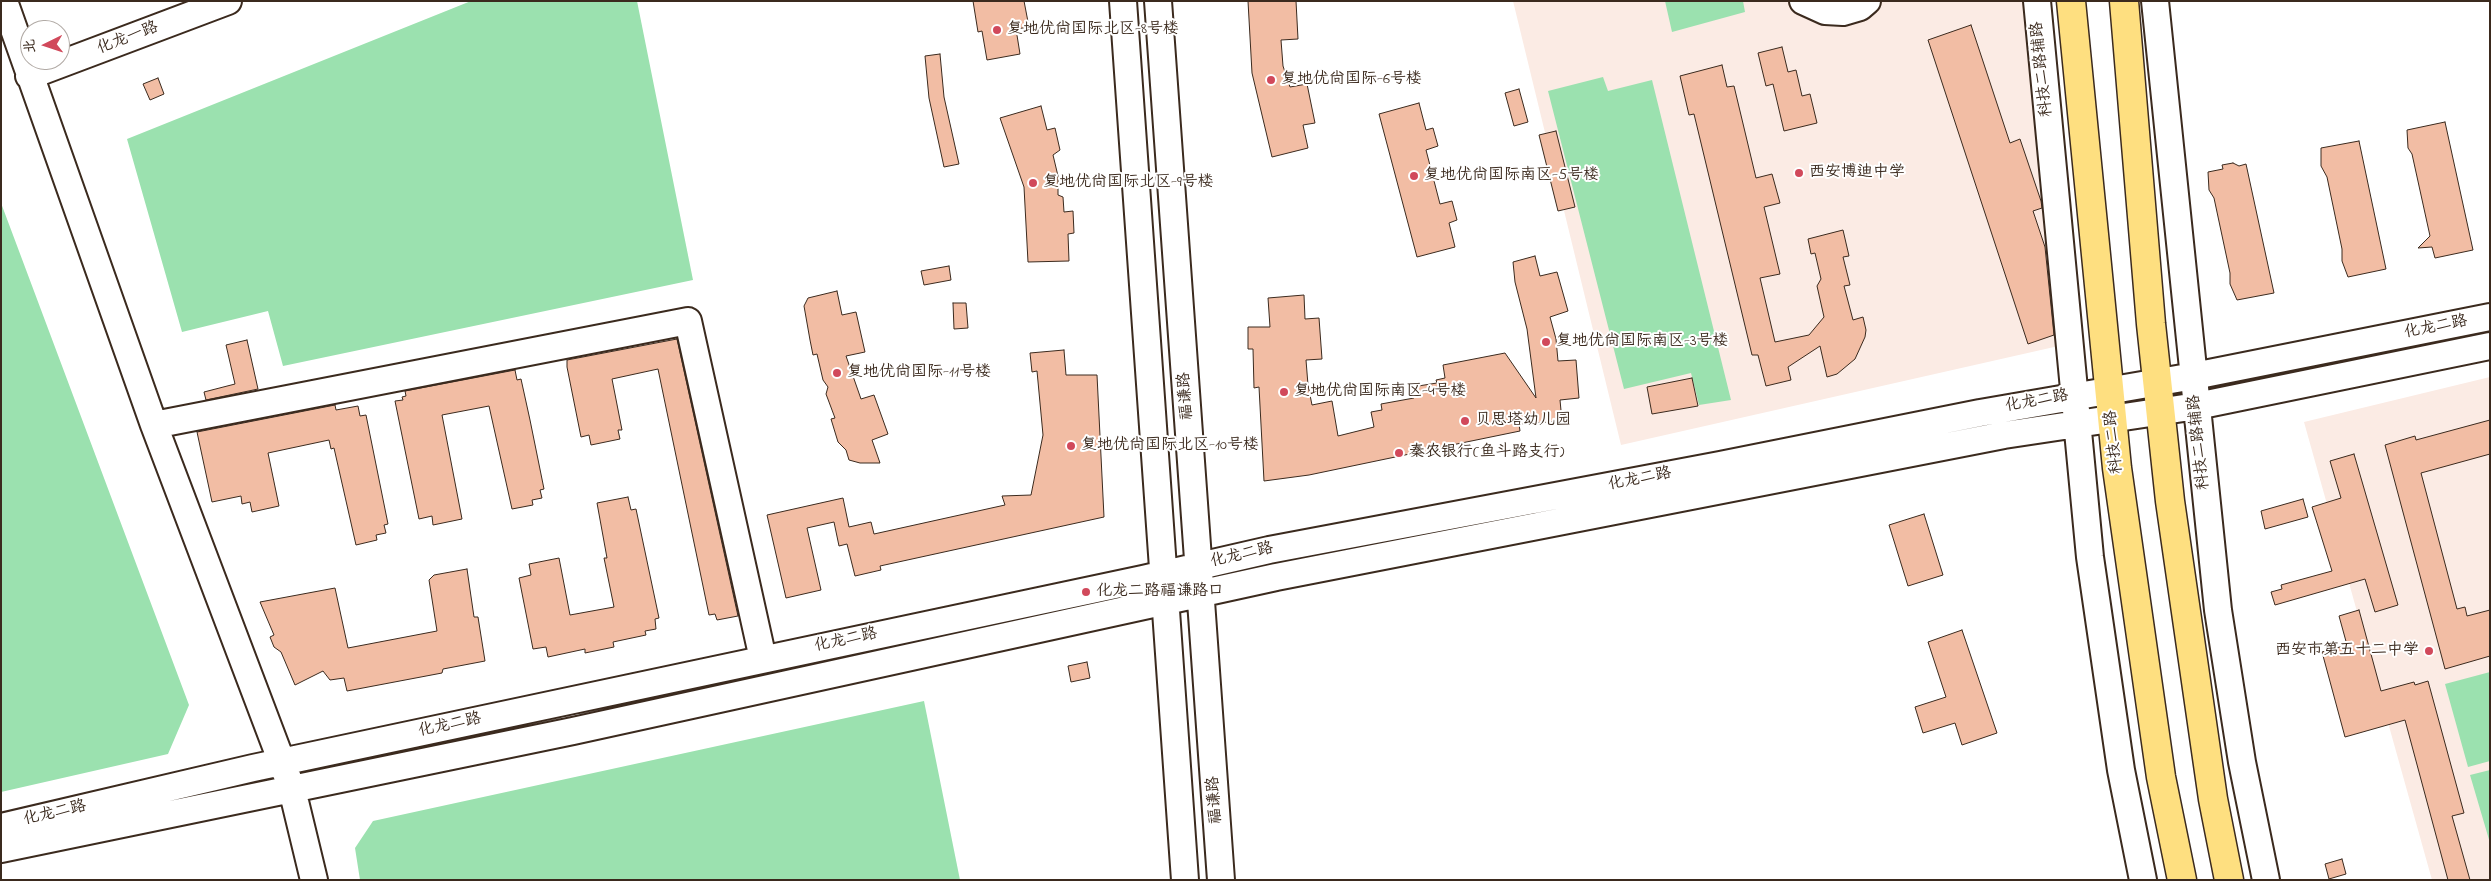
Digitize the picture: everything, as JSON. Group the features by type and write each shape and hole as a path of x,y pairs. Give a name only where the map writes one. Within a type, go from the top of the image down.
{"main road":[{"name":"科技二路","path":"2071,1 2112,417 2161,777 2182,880"},
{"path":"2124,1 2156,382 2170,500 2213,799 2230,880"}],"street":[{"path":"4,1 154,425 292,789 314,880"},
{"name":"化龙一路","path":"29,76 228,1"},
{"path":"1123,1 1185,880"},
{"name":"福谦路","path":"1158,1 1221,880"},
{"path":"1803,1 1825,11 1843,12 1860,6 1867,1"},
{"name":"科技二路辅路","path":"2037,1 2090,557 2121,770 2143,880"},
{"name":"科技二路辅路","path":"2154,1 2218,610 2242,762 2266,880"},
{"name":"化龙二路","path":"1,827 282,762 1269,550 1710,467 2076,395 2194,376 2490,318"},
{"path":"154,425 688,321 764,659"},
{"name":"化龙二路","path":"1,849 573,731 1296,573 2004,435 2078,422 2196,406 2490,346"}],"shaded area":[{"name":"西安博迪中学","path":"1513,1 2024,1 2063,345 1621,445"},
{"name":"西安市第五十二中学","path":"2490,377 2490,880 2432,880 2304,422"}],"green space":[{"path":"471,1 637,1 693,280 283,366 268,311 182,332 127,139"},
{"path":"1665,1 1743,1 1745,12 1672,32"},
{"path":"1603,77 1608,91 1652,80 1731,400 1699,405 1691,373 1624,389 1548,91"},
{"path":"1,203 189,705 168,754 1,792"},
{"path":"2490,672 2490,761 2468,767 2445,684"},
{"path":"924,701 960,880 360,880 355,848 373,821"},
{"path":"2490,770 2490,843 2470,775"}],"building":[{"name":"复地优尚国际北区-8号楼","path":"973,1 1024,1 1029,27 1016,29 1020,54 987,60 982,31 978,32"},
{"name":"复地优尚国际-6号楼","path":"1248,1 1296,1 1298,39 1281,40 1283,66 1290,87 1307,84 1315,123 1303,125 1308,148 1272,157 1252,73"},
{"path":"1971,25 2010,143 2020,139 2041,201 2042,208 2033,211 2045,247 2054,335 2028,344 1928,40"},
{"path":"1782,47 1788,72 1796,70 1802,96 1810,94 1817,123 1784,131 1773,84 1766,86 1758,53"},
{"path":"940,54 944,97 959,164 944,167 929,98 925,56"},
{"path":"1722,65 1727,87 1734,86 1756,178 1772,174 1780,203 1764,207 1780,274 1760,278 1775,342 1809,335 1824,317 1817,286 1821,279 1815,253 1811,254 1808,239 1843,230 1849,256 1843,257 1850,285 1844,286 1853,320 1863,317 1866,330 1865,337 1855,359 1837,374 1827,377 1820,346 1788,367 1791,380 1766,386 1758,355 1752,355 1694,114 1689,115 1680,76"},
{"path":"158,78 164,94 150,100 143,84"},
{"path":"1519,89 1528,122 1514,126 1505,93"},
{"name":"复地优尚国际南区-5号楼","path":"1419,103 1426,130 1433,128 1438,146 1426,150 1440,204 1452,201 1457,220 1449,223 1455,247 1417,257 1379,114"},
{"name":"复地优尚国际北区-9号楼","path":"1041,106 1047,130 1055,128 1060,150 1053,155 1058,176 1058,195 1063,197 1064,212 1073,211 1074,233 1068,234 1069,261 1028,262 1024,187 1000,118"},
{"path":"2445,122 2473,250 2435,258 2432,247 2418,248 2430,236 2412,154 2408,148 2407,130"},
{"path":"1556,131 1575,207 1558,211 1539,135"},
{"path":"2359,141 2386,269 2348,277 2342,261 2342,249 2327,177 2321,166 2321,148"},
{"path":"2233,163 2239,166 2246,164 2274,293 2237,300 2230,284 2230,273 2214,198 2209,190 2208,172 2223,169 2222,165"},
{"path":"1535,256 1540,276 1557,272 1568,311 1550,317 1556,339 1558,361 1576,360 1579,398 1560,400 1562,421 1519,424 1520,431 1447,446 1448,450 1425,454 1424,451 1309,475 1264,481 1259,387 1254,388 1253,349 1248,349 1248,327 1270,327 1268,298 1304,295 1305,319 1319,318 1322,359 1306,360 1308,385 1312,405 1332,401 1338,436 1374,427 1371,412 1382,410 1381,404 1414,398 1412,387 1437,383 1436,380 1445,378 1443,365 1505,353 1536,398 1527,329 1515,282 1513,262"},
{"path":"949,266 951,280 924,285 921,271"},
{"name":"复地优尚国际-11号楼","path":"837,291 842,315 856,312 865,352 846,356 861,399 874,395 888,434 872,440 880,463 860,463 849,460 846,450 838,442 831,419 835,418 826,394 828,387 823,380 817,354 813,355 804,306 808,298"},
{"path":"953,303 966,303 968,328 954,329"},
{"path":"677,339 738,616 717,620 715,614 709,615 658,369 612,379 622,430 618,430 620,439 591,445 589,435 581,437 567,367 567,360"},
{"path":"247,340 258,389 206,400 204,392 235,384 226,345"},
{"path":"1064,350 1066,375 1097,375 1104,517 880,566 881,570 855,576 847,544 839,546 834,522 807,528 821,590 786,598 767,515 843,498 849,527 871,522 874,534 1005,505 1002,496 1031,495 1043,435 1037,371 1032,372 1030,353"},
{"path":"515,370 517,380 521,379 530,420 544,489 540,490 542,498 532,500 533,505 512,509 489,406 442,415 462,519 433,525 432,516 419,519 395,401 403,400 402,397 406,396 405,391"},
{"path":"1692,378 1698,406 1652,414 1647,387"},
{"path":"335,405 336,410 358,406 360,416 366,415 388,524 384,525 386,533 376,535 377,540 356,545 334,448 331,449 329,440 268,453 279,506 252,512 250,502 242,504 241,496 212,502 197,432"},
{"path":"2490,420 2490,454 2421,473 2457,609 2465,607 2467,616 2490,610 2490,656 2445,669 2385,445 2415,436 2416,440"},
{"path":"2354,454 2398,605 2375,612 2365,579 2275,605 2271,592 2282,589 2281,585 2332,571 2312,507 2341,498 2330,461"},
{"path":"628,497 631,510 636,509 659,618 655,619 656,629 645,631 646,635 613,642 614,647 585,653 585,649 548,657 546,647 533,649 519,578 531,575 529,564 559,558 570,615 614,607 604,558 607,558 597,503"},
{"path":"2303,499 2308,517 2265,529 2261,511"},
{"path":"1924,514 1943,575 1908,586 1889,525"},
{"path":"467,569 474,617 478,617 485,661 443,669 442,673 347,691 344,678 330,680 323,671 295,685 281,652 274,647 270,637 274,635 260,602 335,588 348,648 437,631 429,580 434,575"},
{"path":"2359,610 2381,691 2414,682 2415,685 2428,681 2464,813 2452,816 2470,880 2448,880 2405,720 2345,737 2322,652 2347,645 2339,616"},
{"path":"1962,630 1997,733 1962,745 1955,723 1923,733 1915,707 1946,697 1928,642"},
{"path":"1087,662 1090,678 1071,682 1068,666"},
{"path":"2342,859 2346,874 2329,879 2325,864"}],"place":[{"name":"复地优尚国际北区-8号楼","path":"997,30"},
{"name":"复地优尚国际-6号楼","path":"1271,80"},
{"name":"西安博迪中学","path":"1799,173"},
{"name":"复地优尚国际南区-5号楼","path":"1414,176"},
{"name":"复地优尚国际北区-9号楼","path":"1033,183"},
{"name":"复地优尚国际南区-3号楼","path":"1546,342"},
{"name":"复地优尚国际-11号楼","path":"837,373"},
{"name":"复地优尚国际南区-4号楼","path":"1284,392"},
{"name":"贝思塔幼儿园","path":"1465,421"},
{"name":"复地优尚国际北区-10号楼","path":"1071,446"},
{"name":"秦农银行(鱼斗路支行)","path":"1399,453"},
{"name":"化龙二路福谦路口","path":"1086,592"},
{"name":"西安市第五十二中学","path":"2429,651"}]}
